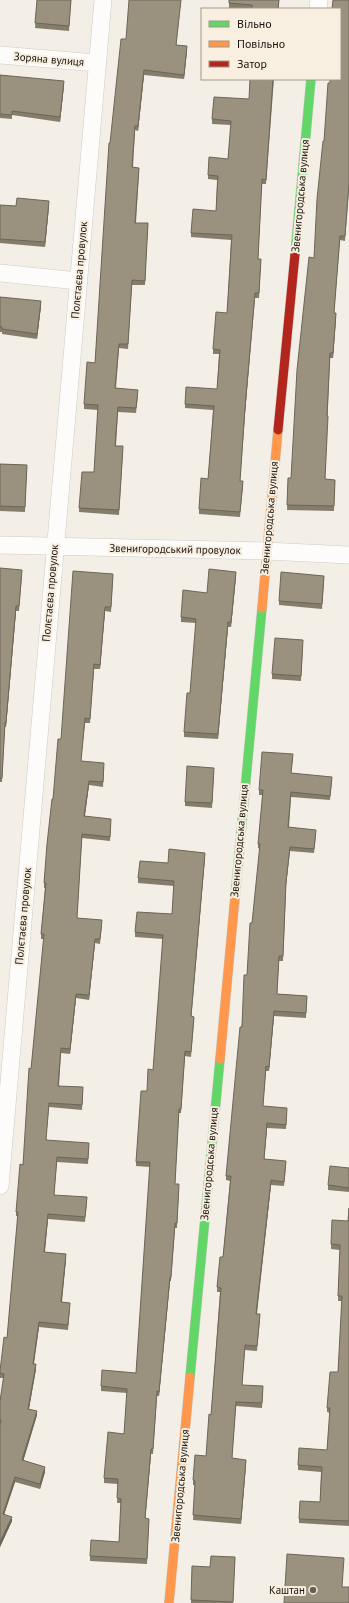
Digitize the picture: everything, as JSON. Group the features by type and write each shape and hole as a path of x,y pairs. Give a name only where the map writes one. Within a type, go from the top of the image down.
{"street":[{"name":"Полєтаєва провулок","path":"0,1186 54,546 103,0"},
{"name":"Зоряна вулиця","path":"0,55 97,63"},
{"name":"Звенигородська вулиця","path":"169,1603 311,80"},
{"path":"0,273 78,280"},
{"name":"Звенигородський провулок","path":"0,545 266,551 349,556"}],"building":[{"path":"37,0 71,0 69,26 35,23"},
{"path":"129,0 181,0 176,45 187,46 184,75 144,70 138,126 135,126 132,167 139,168 135,223 148,223 145,281 132,280 128,344 119,344 115,388 138,390 136,408 118,407 115,446 123,446 119,510 79,508 82,472 94,472 98,405 84,404 87,362 95,363 109,143 121,39 126,39"},
{"path":"229,0 279,0 278,8 252,8 252,5 229,3"},
{"path":"333,0 349,0 349,184 345,236 340,236 334,313 336,313 333,353 330,353 325,479 335,480 334,506 287,505 288,478 291,478 297,370 309,257 314,258 317,199 324,141 328,83 330,83 330,80 341,80 341,8 332,8"},
{"path":"0,75 64,81 60,117 12,111 12,115 0,114"},
{"path":"250,80 273,80 266,180 262,179 258,259 261,259 259,293 255,293 245,408 240,481 243,481 240,512 199,509 201,478 208,479 214,406 185,404 186,387 217,389 220,350 213,349 216,312 227,313 232,235 191,233 193,209 216,211 218,176 208,175 209,157 228,159 231,121 212,119 214,97 249,99"},
{"path":"17,198 49,201 45,242 0,239 0,205 16,206"},
{"path":"0,297 41,301 37,334 2,329 2,327 0,327"},
{"path":"0,464 27,465 25,507 0,506"},
{"path":"0,568 22,570 19,606 16,606 5,722 2,778 0,778"},
{"path":"209,569 236,572 231,622 228,622 218,734 184,732 187,693 190,693 196,619 181,617 183,590 207,593"},
{"path":"73,571 113,574 111,607 105,607 100,665 94,664 90,719 85,718 81,761 104,763 103,782 89,781 84,816 111,819 110,837 82,834 77,918 102,920 100,939 95,939 89,995 76,994 70,1049 61,1048 58,1086 83,1087 82,1105 49,1103 46,1140 89,1143 88,1159 57,1157 54,1195 87,1197 85,1217 48,1214 44,1252 66,1254 61,1302 70,1303 68,1325 39,1322 33,1364 36,1364 28,1409 37,1411 22,1460 45,1467 40,1484 15,1477 3,1514 12,1517 0,1542 0,1401 4,1374 0,1373 0,1371 4,1337 7,1338 18,1212 16,1212 20,1164 23,1165 29,1068 31,1069 44,934 41,934 46,883 44,883 47,844 53,799 58,739 61,739"},
{"path":"281,572 324,576 322,604 279,601"},
{"path":"275,638 303,640 301,676 272,674"},
{"path":"262,752 293,754 291,773 332,777 330,796 291,792 288,827 316,830 314,849 290,847 286,882 283,956 279,956 277,994 307,996 306,1013 274,1011 269,1067 266,1066 263,1106 287,1108 286,1125 267,1123 264,1159 286,1161 284,1182 271,1180 256,1314 260,1314 257,1346 245,1345 242,1385 263,1386 262,1403 236,1402 232,1458 246,1460 241,1519 193,1515 195,1481 193,1480 195,1455 206,1456 209,1414 211,1415 221,1288 217,1287 220,1257 223,1257 231,1176 226,1176 240,1027 242,1027 244,975 247,975 250,923 252,923 260,844 258,844 263,790 259,790"},
{"path":"187,766 214,768 212,803 185,802"},
{"path":"169,849 205,853 191,1016 194,1017 191,1052 185,1051 181,1109 179,1109 175,1184 179,1184 177,1223 175,1223 171,1277 159,1392 157,1391 153,1449 151,1449 145,1518 149,1519 147,1559 90,1556 91,1540 119,1542 121,1499 117,1498 118,1479 104,1478 108,1432 124,1434 127,1389 101,1386 102,1370 136,1373 150,1162 136,1162 141,1091 147,1091 148,1069 153,1070 163,935 135,932 137,912 172,914 174,881 138,878 140,861 168,863"},
{"path":"330,1166 349,1168 349,1188 328,1185"},
{"path":"349,1208 349,1521 299,1519 300,1501 320,1502 322,1467 298,1465 299,1448 327,1450 330,1408 327,1408 330,1372 338,1372 342,1296 338,1296 340,1245 331,1244 332,1220 348,1221"},
{"path":"287,1554 344,1558 342,1587 349,1587 349,1603 284,1603"},
{"path":"211,1556 235,1557 233,1602 191,1600 192,1566 210,1567"}],"traffic: fast":[{"path":"295,254 311,80"},
{"path":"235,897 262,608"},
{"path":"190,1377 220,1059"}],"traffic: slow":[{"path":"262,608 278,430"},
{"path":"220,1059 235,897"},
{"path":"169,1603 190,1377"}],"traffic: jam":[{"path":"278,430 295,254"}],"place":[{"name":"Каштан","path":"313,1590"}]}
